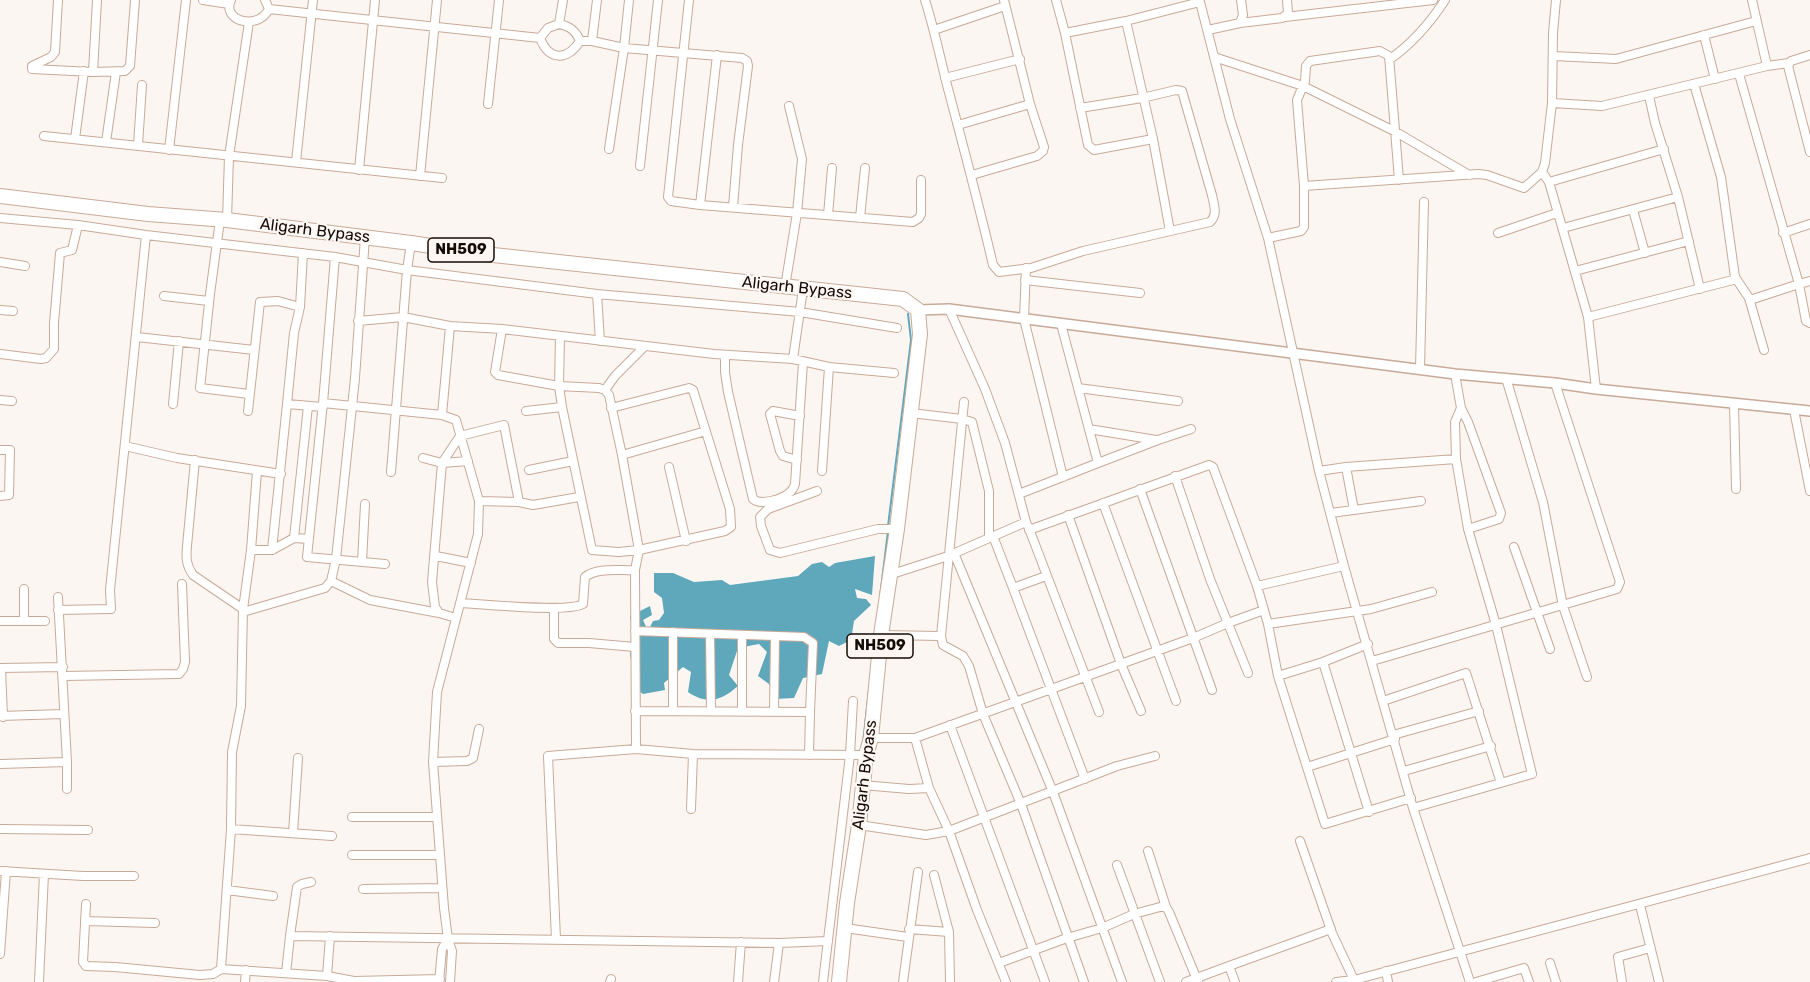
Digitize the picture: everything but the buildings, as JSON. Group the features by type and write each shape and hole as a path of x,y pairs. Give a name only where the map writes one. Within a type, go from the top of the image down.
{"highway":[{"name":"Aligarh Bypass","path":"0,196 364,241 785,287 802,300 903,299 918,310 920,334 911,413 891,529 889,575 871,738 858,755 862,785 859,825 839,982"}],"street":[{"path":"58,0 55,52 51,57 31,68 93,72 124,71 130,66 135,0"},
{"path":"93,72 97,0"},
{"path":"169,150 186,0"},
{"path":"203,0 230,2 230,10 234,16 249,22 263,18 269,9"},
{"path":"265,0 269,9"},
{"path":"296,162 313,0"},
{"path":"358,170 375,0"},
{"path":"420,176 437,0"},
{"path":"488,104 499,0"},
{"path":"559,24 563,0"},
{"path":"592,41 597,0"},
{"path":"609,149 629,0"},
{"path":"640,166 658,0"},
{"path":"689,0 668,197 672,202 913,222 921,214 921,180"},
{"path":"925,0 994,269 999,272 1026,268 1083,251 1210,222 1214,218 1215,212 1182,91 1176,90 1080,108"},
{"path":"1056,0 1088,145 1092,149 1153,139"},
{"path":"1240,23 1243,15 1241,0"},
{"path":"1285,17 1289,9 1287,0"},
{"path":"1208,30 1240,23 1432,0"},
{"path":"1390,59 1407,47 1445,0"},
{"path":"1304,186 1487,175 1521,188 1527,187 1542,172 1545,164 1552,103 1556,0"},
{"path":"1752,0 1767,66"},
{"path":"1065,33 1126,21 1199,1 1230,119 1268,238 1320,471 1356,610 1368,644 1413,808 1470,982"},
{"path":"934,30 1005,3 1030,104 1044,147 1037,156 972,176"},
{"path":"269,9 540,38"},
{"path":"1126,21 1153,139 1170,231"},
{"path":"1553,56 1616,59 1756,21"},
{"path":"249,22 209,301 200,388 249,394"},
{"path":"559,24 568,26 578,35 580,41 574,51 556,56 543,46 540,38 548,28 559,24"},
{"path":"1704,35 1715,79"},
{"path":"580,41 592,41 624,48 717,55 742,58 747,61 733,207"},
{"path":"1268,238 1303,230 1304,186 1297,100 1303,86 1306,66 1310,61 1380,51 1387,53 1390,59 1399,180"},
{"path":"700,205 717,55"},
{"path":"1552,103 1602,106 1767,66 1789,63 1810,56"},
{"path":"1214,57 1303,86 1396,132 1469,175"},
{"path":"945,78 1020,59"},
{"path":"1789,63 1810,152"},
{"path":"75,139 84,71"},
{"path":"106,142 116,72"},
{"path":"1739,74 1799,284 1806,321 1810,323"},
{"path":"1694,84 1721,177 1735,277 1750,300 1764,350"},
{"path":"138,145 142,85"},
{"path":"1649,96 1678,197 1700,289"},
{"path":"958,125 1030,104"},
{"path":"785,287 797,213 802,159 789,106"},
{"path":"44,136 441,178"},
{"path":"1549,182 1664,150"},
{"path":"828,215 832,168"},
{"path":"860,218 865,168"},
{"path":"1542,172 1549,182 1588,317 1596,389"},
{"path":"1563,228 1678,197"},
{"path":"1420,369 1424,202"},
{"path":"1633,210 1645,253"},
{"path":"1498,234 1557,213"},
{"path":"0,218 218,241 597,294 802,300 897,328"},
{"path":"1783,233 1810,224"},
{"path":"0,354 41,359 51,355 54,349 60,253 72,250 78,225"},
{"path":"58,610 111,609 146,235"},
{"path":"243,611 325,588 332,581 351,406 364,241"},
{"path":"1575,272 1689,241"},
{"path":"391,472 410,246"},
{"path":"272,550 294,333 300,307 303,253"},
{"path":"335,257 323,405 307,557 385,564"},
{"path":"0,262 25,266"},
{"path":"1026,268 1024,318 1063,477"},
{"path":"1588,317 1700,289 1733,280 1735,277"},
{"path":"1025,280 1140,293"},
{"path":"1750,300 1810,281"},
{"path":"597,294 600,341"},
{"path":"164,296 209,301"},
{"path":"793,359 802,300"},
{"path":"248,411 260,302 278,301 300,307"},
{"path":"949,309 985,389 1005,443 1028,526 1099,712"},
{"path":"918,310 949,309 1292,351 1455,374 1555,382 1596,389 1810,411"},
{"path":"0,310 13,311"},
{"path":"358,321 403,317 450,326 502,329 725,355 793,359 829,367 894,373"},
{"path":"1061,324 1098,464"},
{"path":"442,415 450,326"},
{"path":"502,329 495,372 498,375 559,386 605,390 609,394 639,550 635,570 636,748"},
{"path":"137,337 254,350"},
{"path":"560,337 559,386 562,407 579,497 592,550 619,552 639,550 686,541 725,531 731,527 730,509 696,393 689,388 611,408"},
{"path":"173,404 179,341"},
{"path":"605,390 615,376 645,346"},
{"path":"725,355 728,392 753,499 757,503 766,503 790,493 795,484 803,362"},
{"path":"822,471 829,367"},
{"path":"1455,374 1461,408 1502,513 1499,519 1468,529"},
{"path":"1506,378 1543,502 1563,606 1587,677"},
{"path":"1372,661 1617,589 1620,584 1555,382"},
{"path":"1078,388 1178,401"},
{"path":"0,400 12,402"},
{"path":"964,402 951,555 941,636 943,645 963,656 969,666 983,714 1021,804 1084,982"},
{"path":"287,404 351,406 442,415 456,420 468,461 479,501 478,534 437,692 433,762 442,888 448,939 452,951 450,982"},
{"path":"1734,404 1736,489"},
{"path":"294,538 308,406"},
{"path":"526,411 562,407"},
{"path":"1413,808 1532,774 1496,625 1468,529 1456,459 1455,422 1461,408"},
{"path":"1794,410 1806,450 1810,491"},
{"path":"797,460 783,456 780,451 770,414 774,411 800,416"},
{"path":"911,413 972,422 989,491 991,537 1013,588 1085,779"},
{"path":"439,613 432,598 432,582 436,556 442,463 460,436 504,425 519,502"},
{"path":"1089,429 1158,440"},
{"path":"1019,494 1191,429"},
{"path":"622,455 706,431"},
{"path":"125,446 167,456 281,474"},
{"path":"0,450 10,450 9,495 0,496"},
{"path":"423,458 442,463 468,461"},
{"path":"1320,471 1456,459"},
{"path":"195,460 186,560 188,568 193,575 243,611"},
{"path":"529,470 573,461"},
{"path":"889,575 951,555 991,537 1068,515 1209,465 1213,467 1257,586 1268,624 1278,676 1325,824 1411,798"},
{"path":"669,467 686,541"},
{"path":"1346,467 1354,510"},
{"path":"221,969 231,829 232,752 241,706 243,611 251,550 257,471"},
{"path":"1175,477 1248,673"},
{"path":"1140,489 1212,690"},
{"path":"817,491 768,509 760,517 760,526 770,550 780,553 891,529"},
{"path":"479,501 519,502 533,505 579,497"},
{"path":"1331,513 1421,501"},
{"path":"1103,503 1176,701"},
{"path":"362,562 365,504"},
{"path":"1068,515 1121,664 1141,711"},
{"path":"251,550 272,550 294,538 309,540"},
{"path":"1514,547 1550,648"},
{"path":"951,555 1017,701 1053,792 1122,982"},
{"path":"436,556 471,562"},
{"path":"1257,586 1344,566"},
{"path":"460,603 554,608 578,607 584,604 585,577 589,574 635,570"},
{"path":"1013,588 1046,576"},
{"path":"332,581 370,600 456,618"},
{"path":"64,714 1,717 0,668 179,674 185,662 182,584"},
{"path":"24,589 24,620"},
{"path":"1268,624 1371,609 1432,592"},
{"path":"58,597 67,789"},
{"path":"554,608 554,639 558,643 635,647"},
{"path":"871,738 915,738 1193,638 1264,610"},
{"path":"0,621 45,621"},
{"path":"635,631 804,637 813,644 809,754"},
{"path":"673,711 674,632"},
{"path":"710,634 711,711"},
{"path":"742,634 742,711"},
{"path":"881,635 941,636"},
{"path":"774,712 775,636"},
{"path":"1278,676 1323,662 1368,644"},
{"path":"1323,662 1368,812"},
{"path":"1383,701 1464,672 1468,676 1501,783"},
{"path":"824,982 828,941 858,755 853,701"},
{"path":"636,711 810,712"},
{"path":"1307,767 1479,711"},
{"path":"950,725 1045,982"},
{"path":"433,762 467,761 473,758 479,729"},
{"path":"915,738 929,788 949,831 1006,982"},
{"path":"1404,771 1491,746"},
{"path":"556,939 548,756 636,748 693,754 858,755"},
{"path":"691,808 693,754"},
{"path":"859,825 926,835 949,831 1117,766 1155,756"},
{"path":"293,833 298,758"},
{"path":"0,764 67,762"},
{"path":"862,785 909,789 929,788"},
{"path":"352,817 436,817"},
{"path":"0,829 88,830"},
{"path":"231,829 332,836"},
{"path":"1300,841 1348,980"},
{"path":"1148,851 1166,907 1197,981"},
{"path":"351,855 439,855"},
{"path":"1336,982 1640,905 1810,858"},
{"path":"1116,865 1160,982"},
{"path":"0,954 3,871 83,876 134,876"},
{"path":"903,982 918,872"},
{"path":"39,982 44,874"},
{"path":"933,875 949,932 950,982"},
{"path":"286,973 297,887 311,882"},
{"path":"363,889 442,888"},
{"path":"227,890 273,896"},
{"path":"86,904 83,962 86,966 115,967 200,978 221,969 327,976 354,981 440,981 442,949 448,939"},
{"path":"1640,905 1659,982"},
{"path":"999,963 1102,928 1134,914 1166,907"},
{"path":"86,921 154,923"},
{"path":"845,928 909,933 949,932"},
{"path":"1186,982 1197,981 1229,966 1331,930"},
{"path":"290,936 779,943 828,941"},
{"path":"327,976 330,936"},
{"path":"738,982 741,942"},
{"path":"774,982 779,943"},
{"path":"1622,982 1618,957 1650,948"},
{"path":"1550,963 1556,982"},
{"path":"1229,966 1235,982"},
{"path":"1476,982 1524,968 1529,982"},
{"path":"245,982 246,970"},
{"path":"1386,971 1388,982"}],"water":[{"path":"875,556 872,595 855,589 857,598 866,599 871,605 854,621 851,640 839,646 829,641 822,674 803,678 794,698 775,699 769,684 758,676 767,652 759,644 738,648 729,675 738,686 720,698 701,699 688,692 691,672 683,667 664,683 665,690 643,694 636,689 630,654 633,635 630,616 650,606 652,615 643,620 648,631 653,621 659,620 664,613 662,598 654,592 654,573 673,573 694,582 722,580 730,585 798,576 812,564 822,562 829,567 835,563"}],"waterway":[{"path":"888,526 911,340 908,314"},
{"path":"880,597 888,531"},
{"path":"863,743 869,689"}]}
